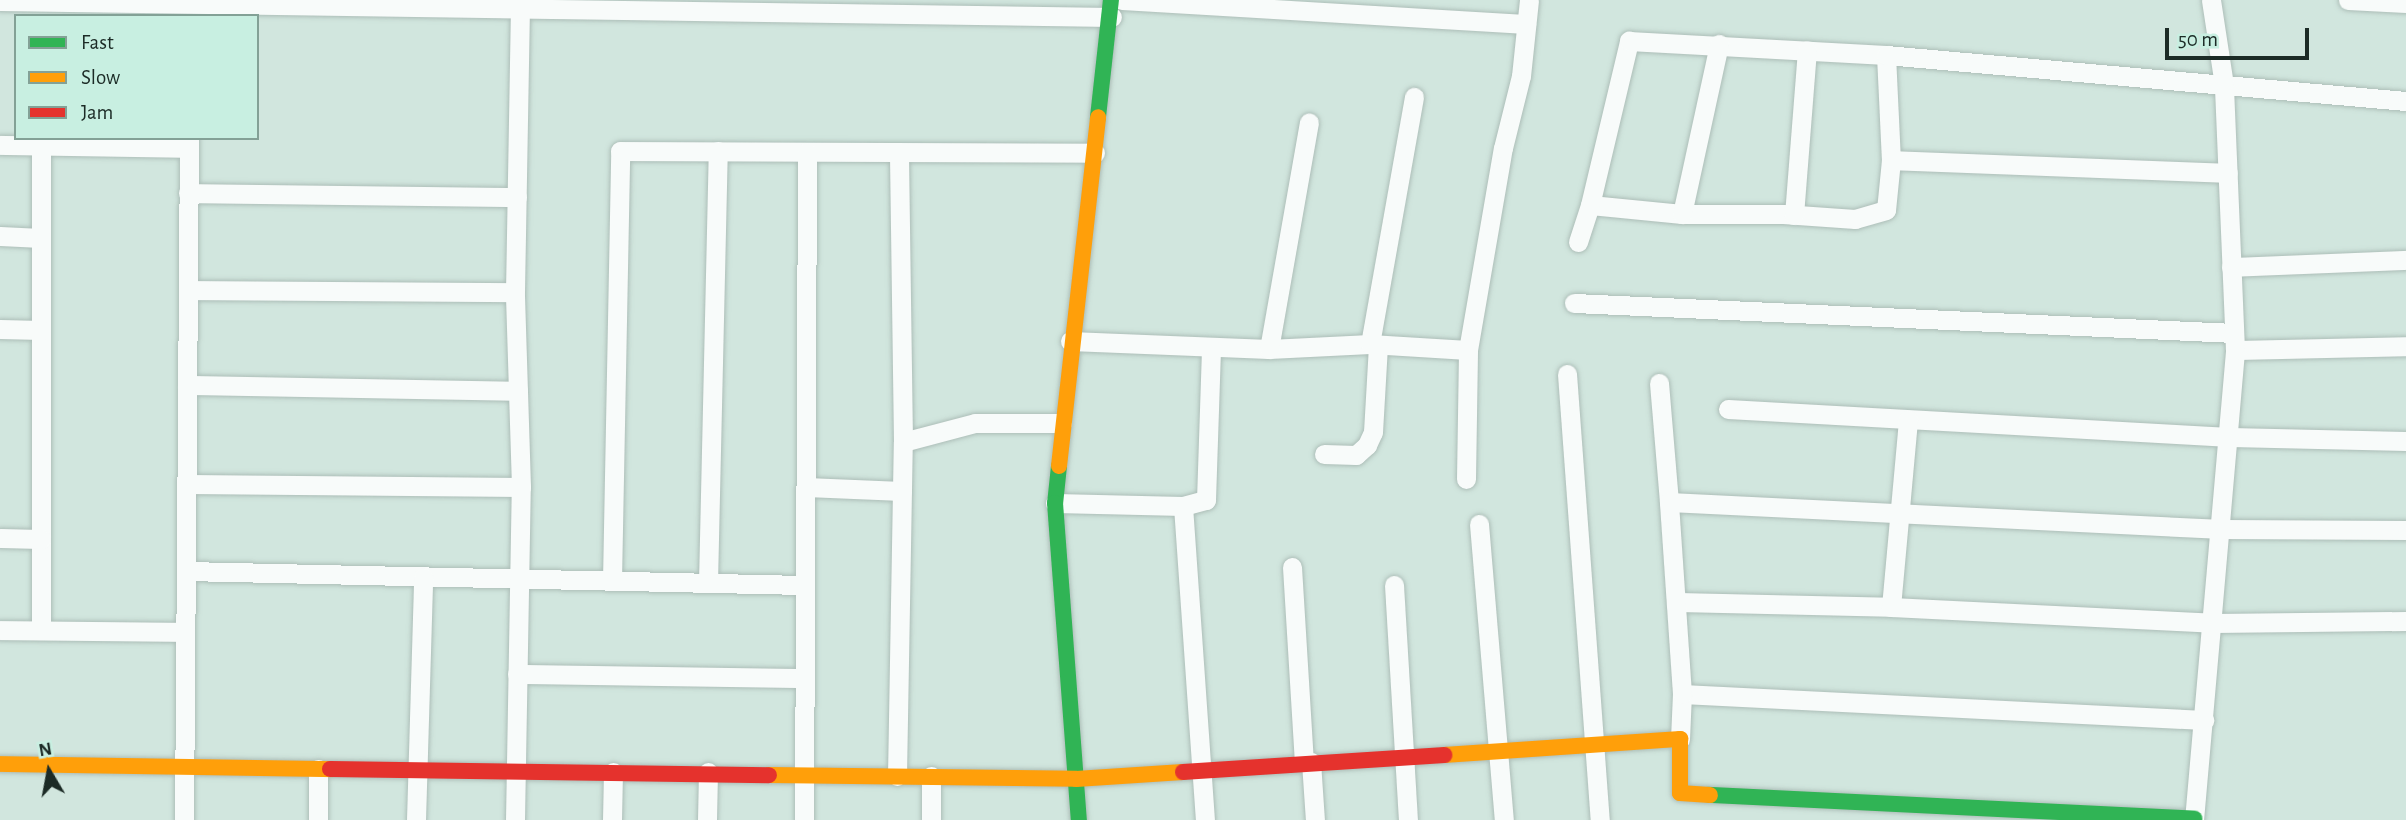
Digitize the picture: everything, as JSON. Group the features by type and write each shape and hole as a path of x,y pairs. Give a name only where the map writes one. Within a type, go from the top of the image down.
{"street":[{"path":"1466,479 1468,351 1503,148 1521,76 1529,0"},
{"path":"1660,383 1682,694 1680,793 2194,819 2230,437 2234,341 2224,85 2211,0"},
{"path":"2348,0 2406,3"},
{"path":"0,1 189,7 334,4 1115,6 1526,24"},
{"path":"515,820 521,487 515,292 520,5"},
{"path":"1079,820 1055,503 1070,341 1115,6"},
{"path":"1578,242 1590,205 1629,41 1886,55 2406,101"},
{"path":"1682,214 1719,44"},
{"path":"1794,215 1807,51"},
{"path":"1590,205 1682,214 1794,215 1855,219 1886,210 1891,160 1886,55"},
{"path":"1324,454 1356,455 1367,445 1373,432 1374,345 1414,97"},
{"path":"1269,349 1309,122"},
{"path":"0,145 189,143 184,820"},
{"path":"41,146 41,630"},
{"path":"612,581 620,372 620,151 1095,153"},
{"path":"708,583 718,151"},
{"path":"804,820 807,152"},
{"path":"897,776 903,442 899,152"},
{"path":"1891,160 2228,173"},
{"path":"188,193 517,197"},
{"path":"0,236 41,238"},
{"path":"2231,267 2406,260"},
{"path":"188,290 515,292"},
{"path":"1574,303 2234,341 2406,346"},
{"path":"0,329 41,330"},
{"path":"1070,341 1269,349 1374,345 1468,351"},
{"path":"1055,503 1183,506 1206,500 1211,348"},
{"path":"1567,374 1601,820"},
{"path":"187,385 518,391"},
{"path":"1728,409 2230,437 2406,441"},
{"path":"1891,607 1908,420"},
{"path":"903,442 975,423 1062,423"},
{"path":"187,484 521,487"},
{"path":"806,486 902,491"},
{"path":"1669,502 2222,529 2406,530"},
{"path":"1183,506 1205,820"},
{"path":"1479,524 1504,820"},
{"path":"0,538 41,539"},
{"path":"1292,567 1307,762 1315,820"},
{"path":"187,572 803,585"},
{"path":"416,820 423,577"},
{"path":"1394,584 1408,820"},
{"path":"1676,602 1891,607 2213,623 2406,621"},
{"path":"0,630 185,632"},
{"path":"517,674 804,678"},
{"path":"1682,694 2204,720"},
{"path":"0,764 1076,779 1403,754 1680,739"},
{"path":"318,769 318,820"},
{"path":"612,772 612,820"},
{"path":"707,820 708,772"},
{"path":"931,776 931,820"}],"traffic: fast":[{"path":"1098,117 1111,0"},
{"path":"1059,466 1055,503 1079,820"},
{"path":"1710,795 2194,819"}],"traffic: slow":[{"path":"1059,466 1098,117"},
{"path":"1444,755 1680,739 1680,793 1710,795"},
{"path":"0,764 330,769"},
{"path":"769,775 1076,779 1183,772"}],"traffic: jam":[{"path":"1183,772 1444,755"},
{"path":"330,769 769,775"}]}
